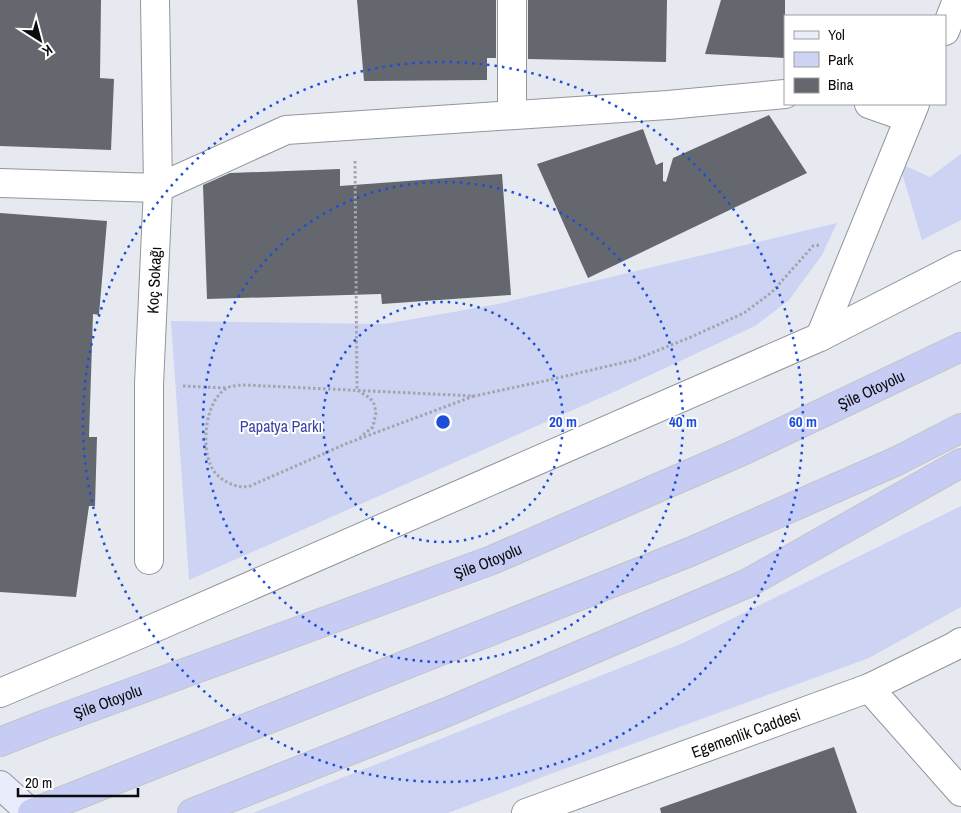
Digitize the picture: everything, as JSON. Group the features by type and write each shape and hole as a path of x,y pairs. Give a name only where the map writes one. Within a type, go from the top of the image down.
{"highway":[{"name":"Şile Otoyolu","path":"0,742 492,560 740,452 961,347"},
{"path":"32,813 690,552 897,460 961,428"},
{"path":"192,813 447,712 748,584 961,464"}],"main road":[{"path":"0,785 32,813"}],"street":[{"name":"Koç Sokağı","path":"149,560 149,384 158,188 154,0"},
{"path":"512,0 512,115"},
{"path":"946,29 958,0"},
{"path":"0,183 158,188 286,130 668,105 784,94"},
{"path":"820,337 912,111 875,105"},
{"path":"0,693 148,631 820,337 961,265"},
{"name":"Egemenlik Caddesi","path":"526,813 869,688 958,645"},
{"path":"869,688 961,792"}],"path":[{"path":"354,125 357,390"},
{"path":"227,388 218,396 212,407 206,434 206,450 211,467 219,477 235,486 250,486 357,440 474,396 634,360 691,337 744,313 772,292 813,246 861,234"},
{"path":"149,384 227,388 266,386 474,396"},
{"path":"357,390 370,398 376,412 372,427 357,440"}],"green space":[{"path":"961,154 961,220 922,240 899,163 930,177"},
{"name":"Papatya Parkı","path":"837,223 822,255 789,300 755,326 616,391 189,580 171,321 385,324 498,304"},
{"path":"961,506 961,607 869,658 448,813 253,813 683,643"}],"building":[{"path":"0,0 101,0 100,78 114,79 111,150 0,146"},
{"path":"357,0 496,0 496,58 487,58 487,80 364,81"},
{"path":"528,0 667,0 666,62 528,59"},
{"path":"721,0 785,0 784,58 705,54"},
{"path":"769,115 807,173 588,278 537,164 643,129 656,165 663,162 663,181 666,182 673,158"},
{"path":"340,169 340,186 502,174 511,295 382,304 381,294 207,299 203,185 230,173"},
{"path":"0,213 107,221 99,315 93,314 89,437 97,437 95,506 89,506 76,597 0,592"},
{"path":"834,747 857,813 661,813 660,808"}]}
